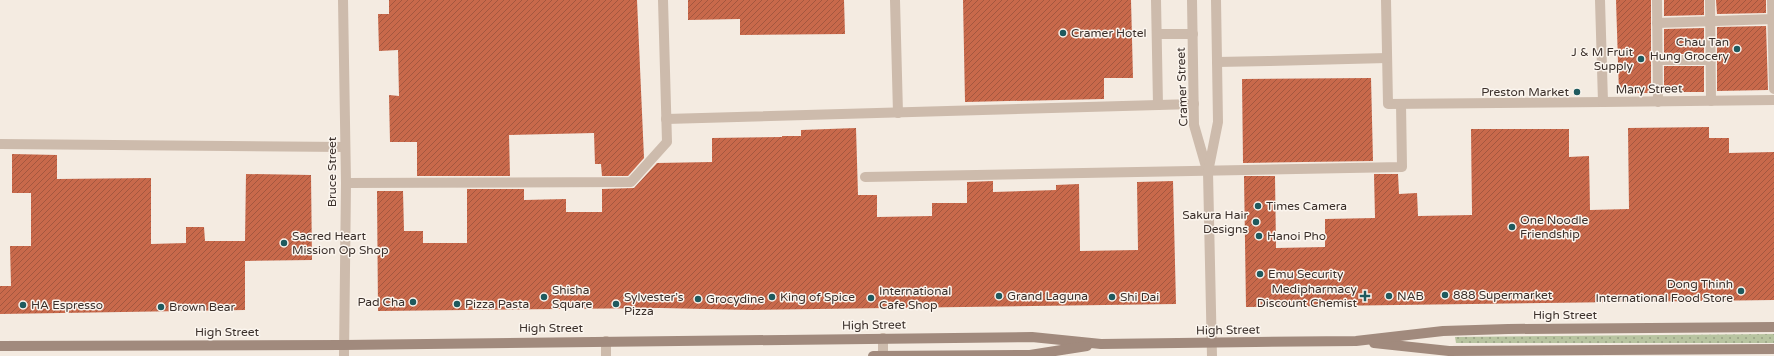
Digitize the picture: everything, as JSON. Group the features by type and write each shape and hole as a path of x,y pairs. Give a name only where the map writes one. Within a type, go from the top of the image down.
{"main road":[{"name":"High Street","path":"0,346 344,345 1032,337 1101,344 1211,343 1356,341 1457,330 1774,327"},
{"name":"High Street","path":"1356,341 1449,351 1774,349"},
{"name":"High Street","path":"873,356 1030,355 1101,344"}],"street":[{"name":"Bruce Street","path":"343,0 346,183 344,356"},
{"path":"346,183 631,182 667,142 663,0"},
{"path":"895,0 898,112"},
{"path":"1156,0 1158,105"},
{"name":"Cramer Street","path":"1192,0 1194,125 1208,172"},
{"name":"Cramer Street","path":"1212,356 1208,172 1218,122 1216,0"},
{"path":"1386,0 1388,104 1603,102"},
{"name":"Mary Street","path":"1600,0 1603,102 1774,100"},
{"path":"1657,0 1658,102"},
{"path":"1710,0 1711,101"},
{"path":"1772,0 1774,89"},
{"path":"1657,23 1772,19"},
{"path":"1157,34 1193,34"},
{"path":"1217,62 1387,58"},
{"path":"1657,60 1711,60"},
{"path":"666,119 1194,104"},
{"path":"865,177 1208,172 1402,167 1401,104"},
{"path":"0,144 345,146"},
{"path":"883,338 883,356"},
{"path":"606,341 606,356"}],"green space":[{"path":"1774,334 1774,343 1456,343 1455,337"}],"building":[{"path":"389,0 637,0 644,158 628,176 602,176 601,164 595,164 594,133 509,135 510,176 417,176 417,142 390,142 389,95 399,96 398,50 379,51 378,14 389,14"},
{"path":"688,0 844,0 845,34 740,35 740,19 688,20"},
{"path":"963,0 1131,0 1133,78 1104,78 1104,99 965,102"},
{"path":"1616,0 1651,0 1651,93 1619,93"},
{"path":"1664,0 1704,0 1704,15 1664,16"},
{"path":"1716,0 1766,0 1766,13 1717,14"},
{"path":"1766,26 1768,90 1717,91 1717,27"},
{"path":"1704,28 1704,54 1664,54 1664,29"},
{"path":"1664,66 1704,66 1704,92 1664,92"},
{"path":"1371,78 1373,161 1243,163 1242,79"},
{"path":"1709,127 1709,138 1729,138 1729,153 1774,152 1774,300 1246,307 1244,176 1275,176 1276,248 1325,247 1325,219 1375,218 1374,174 1398,174 1399,194 1417,193 1418,216 1472,215 1471,129 1569,129 1569,157 1589,156 1590,210 1629,209 1628,128"},
{"path":"856,128 858,195 877,195 877,217 932,216 932,203 967,203 967,182 993,181 993,192 1056,190 1056,185 1079,184 1080,251 1138,250 1137,182 1173,181 1176,304 752,310 659,308 378,311 377,191 403,191 404,231 423,231 423,243 467,243 467,189 524,189 524,200 566,199 566,212 602,212 602,189 634,188 657,163 712,162 712,138 801,136 801,130"},
{"path":"12,154 57,155 57,179 151,178 151,244 186,243 186,227 204,227 205,241 245,241 246,174 311,175 312,260 245,261 245,310 0,314 0,286 11,286 10,246 31,246 31,193 12,193"}],"place":[{"name":"Cramer Hotel","path":"1063,33"},
{"name":"Chau Tan Hung Grocery","path":"1737,49"},
{"name":"J & M Fruit Supply","path":"1641,59"},
{"name":"Preston Market","path":"1577,92"},
{"name":"Times Camera","path":"1258,206"},
{"name":"Sakura Hair Designs","path":"1256,222"},
{"name":"One Noodle Friendship","path":"1512,227"},
{"name":"Hanoi Pho","path":"1259,236"},
{"name":"Sacred Heart Mission Op Shop","path":"284,243"},
{"name":"Emu Security","path":"1260,274"},
{"name":"Dong Thinh International Food Store","path":"1741,291"},
{"name":"888 Supermarket","path":"1445,295"},
{"name":"Grand Laguna","path":"999,296"},
{"name":"Medipharmacy Discount Chemist","path":"1365,296"},
{"name":"NAB","path":"1389,296"},
{"name":"Shisha Square","path":"544,297"},
{"name":"King of Spice","path":"772,297"},
{"name":"Shi Dai","path":"1112,297"},
{"name":"International Cafe Shop","path":"871,298"},
{"name":"Grocydine","path":"698,299"},
{"name":"Pad Cha","path":"413,302"},
{"name":"Pizza Pasta","path":"457,304"},
{"name":"Sylvester’s Pizza","path":"616,304"},
{"name":"HA Espresso","path":"23,305"},
{"name":"Brown Bear","path":"161,307"}]}
